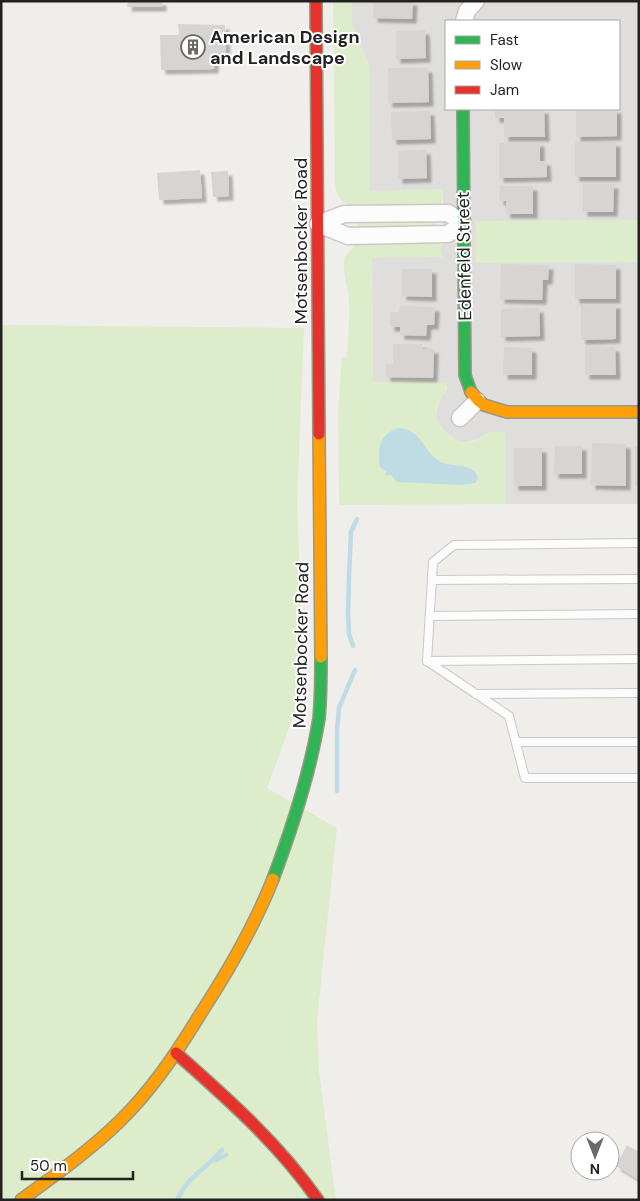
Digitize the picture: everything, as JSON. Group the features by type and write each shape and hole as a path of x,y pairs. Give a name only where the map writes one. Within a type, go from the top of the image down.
{"main road":[{"name":"Motsenbocker Road","path":"21,1200 77,1158 115,1126 150,1090 234,963 264,902 283,851 317,731 320,693 316,1"},
{"name":"Edenfeld Street","path":"463,110 465,375 477,401"},
{"path":"477,401 492,410 507,412 639,412"},
{"path":"176,1053 270,1139 303,1178 318,1200"}],"street":[{"path":"464,20 474,2"},
{"path":"448,212 464,223 448,234 348,236 318,224 344,214 448,212"},
{"path":"460,418 477,401"}],"lane":[{"path":"427,661 433,562 454,545 639,543"},
{"path":"432,580 639,579"},
{"path":"430,616 639,614"},
{"path":"427,661 639,659"},
{"path":"427,661 509,716 525,778 639,778"},
{"path":"476,694 639,693"},
{"path":"516,742 639,742"}],"shaded area":[{"path":"352,1 639,1 639,504 506,504 506,433 490,432 466,442 456,440 446,433 437,421 436,412 440,399 447,389 447,382 373,383 372,257 440,248 443,244 443,190 370,191 370,67 352,25"}],"green space":[{"path":"333,1 352,1 352,25 370,67 370,191 443,189 442,204 352,206 338,195 335,177"},
{"path":"438,218 437,228 357,229 357,219"},
{"path":"638,220 638,262 476,263 476,221"},
{"path":"436,242 443,244 440,248 443,257 372,258 373,382 447,382 436,413 439,424 445,432 457,440 467,442 476,440 490,432 506,433 506,504 339,505 338,411 342,357 347,357 349,315 349,298 344,269 345,256 355,245 360,243"},
{"path":"1,325 304,328 297,503 304,687 267,788 337,828 317,1020 319,1071 336,1200 1,1200"}],"water":[{"path":"399,428 407,430 418,437 430,453 441,462 468,467 476,473 478,478 475,483 461,485 397,482 390,474 388,476 385,474 387,472 380,467 379,448 387,434"}],"building":[{"path":"128,1 162,1 162,7 127,7"},
{"path":"374,1 413,1 412,19 373,18"},
{"name":"American Design and Landscape","path":"178,24 225,25 226,53 215,53 214,69 161,70 160,35 179,35"},
{"path":"425,30 426,58 396,59 396,31"},
{"path":"388,68 428,68 429,102 388,103"},
{"path":"495,110 544,110 545,137 504,137 504,118 495,118"},
{"path":"576,110 617,110 617,136 576,137"},
{"path":"430,111 431,139 392,140 391,112"},
{"path":"540,142 540,161 546,161 547,177 499,178 499,143"},
{"path":"575,142 616,142 616,177 575,177"},
{"path":"426,150 427,178 398,179 398,151"},
{"path":"200,170 202,198 159,200 157,173"},
{"path":"228,171 229,196 213,197 211,172"},
{"path":"583,184 614,184 613,212 583,212"},
{"path":"500,186 533,186 533,214 506,214 506,201 499,201"},
{"path":"501,264 549,265 548,280 543,280 542,300 500,299"},
{"path":"575,264 616,265 616,299 575,299"},
{"path":"402,269 432,269 432,297 402,296"},
{"path":"616,304 616,339 581,340 581,305"},
{"path":"400,306 435,307 434,325 427,325 426,336 400,335 400,327 390,327 390,312 399,312"},
{"path":"539,308 540,336 501,337 501,309"},
{"path":"393,344 423,344 422,349 434,349 433,378 386,377 386,364 393,364"},
{"path":"504,347 532,348 532,375 503,375"},
{"path":"585,347 615,347 616,375 585,375"},
{"path":"592,443 626,444 626,486 591,485"},
{"path":"555,446 582,446 582,474 554,474"},
{"path":"635,447 639,447 639,486 635,486"},
{"path":"514,448 542,448 542,486 514,486"},
{"path":"627,1145 639,1152 639,1180 620,1168 620,1158"}],"waterway":[{"path":"353,646 349,634 349,576 351,532 357,519"},
{"path":"337,791 339,708 355,670"},
{"path":"177,1200 191,1179 222,1150"},
{"path":"216,1160 226,1155"}],"traffic: fast":[{"path":"463,110 465,375 471,392"},
{"path":"273,879 300,800 311,758 320,710 321,657"}],"traffic: slow":[{"path":"471,392 484,405 507,412 639,412"},
{"path":"319,434 321,657"},
{"path":"21,1200 108,1133 153,1084 183,1042 231,964 258,914 273,879"}],"traffic: jam":[{"path":"316,1 319,434"},
{"path":"176,1053 252,1122 303,1179 318,1200"}],"place":[{"name":"American Design and Landscape","path":"193,47"}]}
